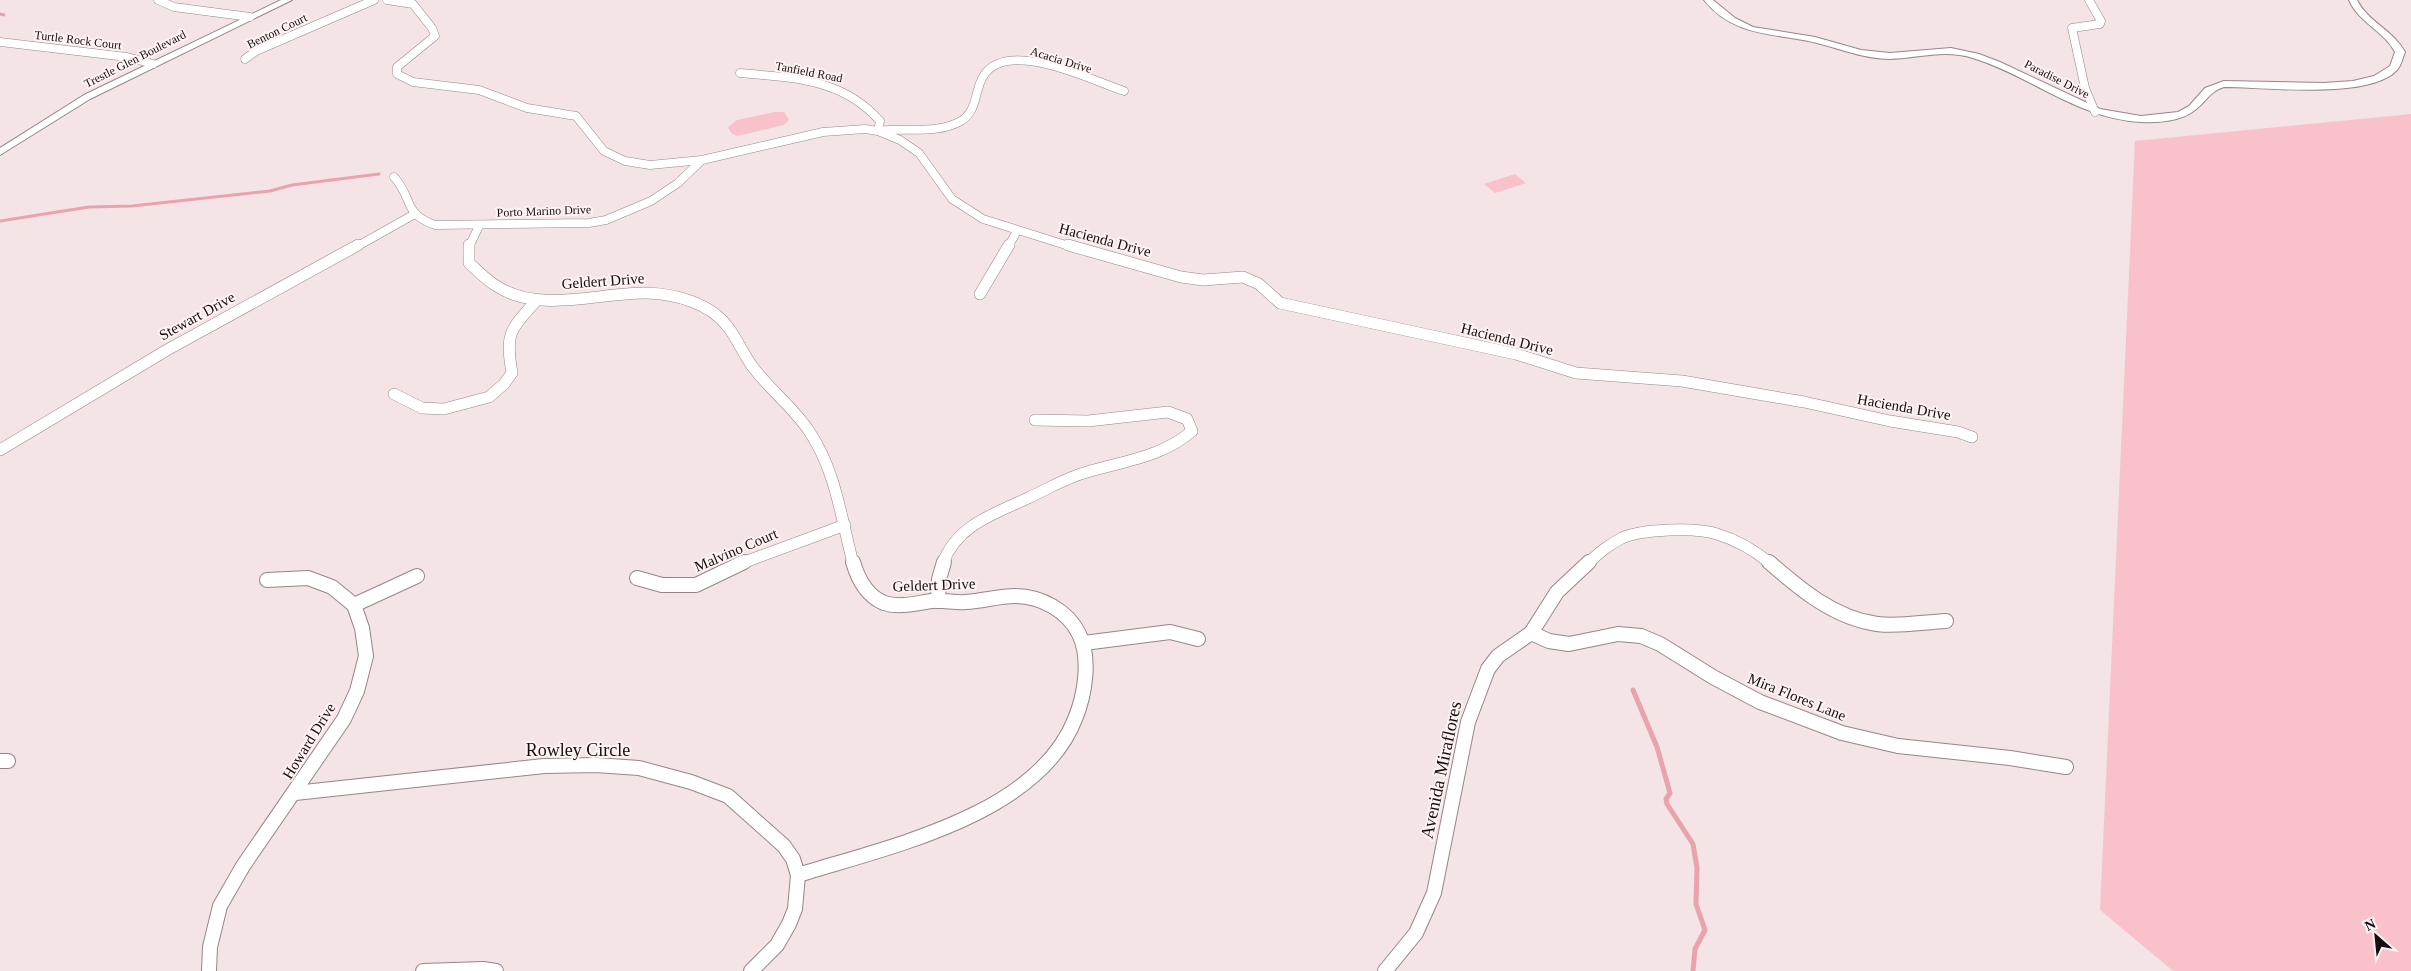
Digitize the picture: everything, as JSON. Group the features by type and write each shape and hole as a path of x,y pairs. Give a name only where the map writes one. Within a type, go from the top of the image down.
{"street":[{"path":"158,0 174,7 250,17"},
{"name":"Trestle Glen Boulevard","path":"0,152 73,105 153,64 288,0"},
{"name":"Benton Court","path":"245,59 263,48 374,0"},
{"name":"Hacienda Drive","path":"387,0 413,4 432,28 435,36 397,67 397,74 413,82 479,90 527,108 576,116 604,151 625,161 650,165 702,160 823,132 865,129 878,131 900,140 919,153 941,181 952,199 983,219 1017,231 1181,277 1203,280 1243,277 1259,284 1280,303 1516,354 1576,373 1691,382 1804,402 1890,422 1958,432 1972,437"},
{"name":"Paradise Drive","path":"1708,0 1735,22 1762,32 1815,40 1873,55 1899,55 1942,49 1975,56 2008,68 2095,112 2118,117 2154,119 2184,112 2192,108 2207,89 2224,84 2336,86 2373,80 2396,65 2400,52 2390,38 2361,16 2353,0"},
{"path":"2089,0 2102,21 2100,24 2072,28 2085,88 2095,112"},
{"name":"Turtle Rock Court","path":"0,42 127,57 153,64"},
{"name":"Acacia Drive","path":"878,131 891,128 948,127 963,120 974,108 984,75 992,67 1008,61 1028,60 1124,91"},
{"name":"Tanfield Road","path":"740,73 825,84 844,89 864,102 875,113 880,121 878,131"},
{"name":"Porto Marino Drive","path":"413,215 422,222 435,225 479,226 589,223 610,220 646,205 685,179 702,160"},
{"path":"394,177 402,185 413,215"},
{"name":"Stewart Drive","path":"0,450 167,350 413,215"},
{"name":"Geldert Drive","path":"479,226 467,252 469,264 482,276 516,296 536,302 640,293 682,298 708,308 728,326 751,364 816,440 845,525 852,563 866,592 884,603 906,605 938,601 965,602 1022,594 1046,602 1065,616 1083,636 1086,667 1083,698 1071,727 1054,755 1032,780 991,806 944,830 798,875"},
{"path":"980,294 1017,231"},
{"path":"394,394 422,408 444,408 489,397 504,384 512,373 506,349 507,337 536,302"},
{"path":"938,601 938,579 944,560 956,540 983,516 1039,494 1058,482 1176,445 1192,431 1187,419 1168,412 1088,421 1035,420"},
{"name":"Malvino Court","path":"637,578 662,585 680,587 696,585 755,558 845,525"},
{"name":"Avenida Miraflores","path":"1385,971 1416,933 1434,894 1468,722 1484,677 1492,662 1498,656 1531,633 1557,592 1607,546 1624,537 1648,530 1715,532 1753,549 1804,592 1846,616 1878,624 1946,621"},
{"path":"267,580 308,578 332,587 354,605 417,576"},
{"name":"Howard Drive","path":"209,971 210,947 220,906 243,866 296,793 344,719 357,691 366,656 362,628 354,605"},
{"path":"1084,642 1170,632 1198,639"},
{"name":"Mira Flores Lane","path":"1531,633 1550,641 1568,644 1585,643 1618,633 1638,635 1656,642 1714,678 1754,699 1806,721 1864,740 1925,752 2001,756 2066,767"},
{"name":"Rowley Circle","path":"296,793 544,766 596,765 639,768 691,782 728,796 784,846 793,859 798,875 795,909 789,924 777,945 751,971"},
{"path":"423,971 483,969 496,971"}],"shaded area":[{"path":"775,112 784,112 789,120 784,125 737,136 731,133 728,127 737,120"},
{"path":"2411,114 2411,971 2173,971 2100,910 2135,141"},
{"path":"1515,174 1526,183 1495,193 1484,184"}],"waterway":[{"path":"0,14 4,15"},
{"path":"0,221 89,207 132,206 270,191 292,185 379,174"},
{"path":"1633,690 1657,747 1670,793 1666,799 1667,804 1693,844 1697,868 1696,904 1705,930 1695,949 1693,971"}]}
